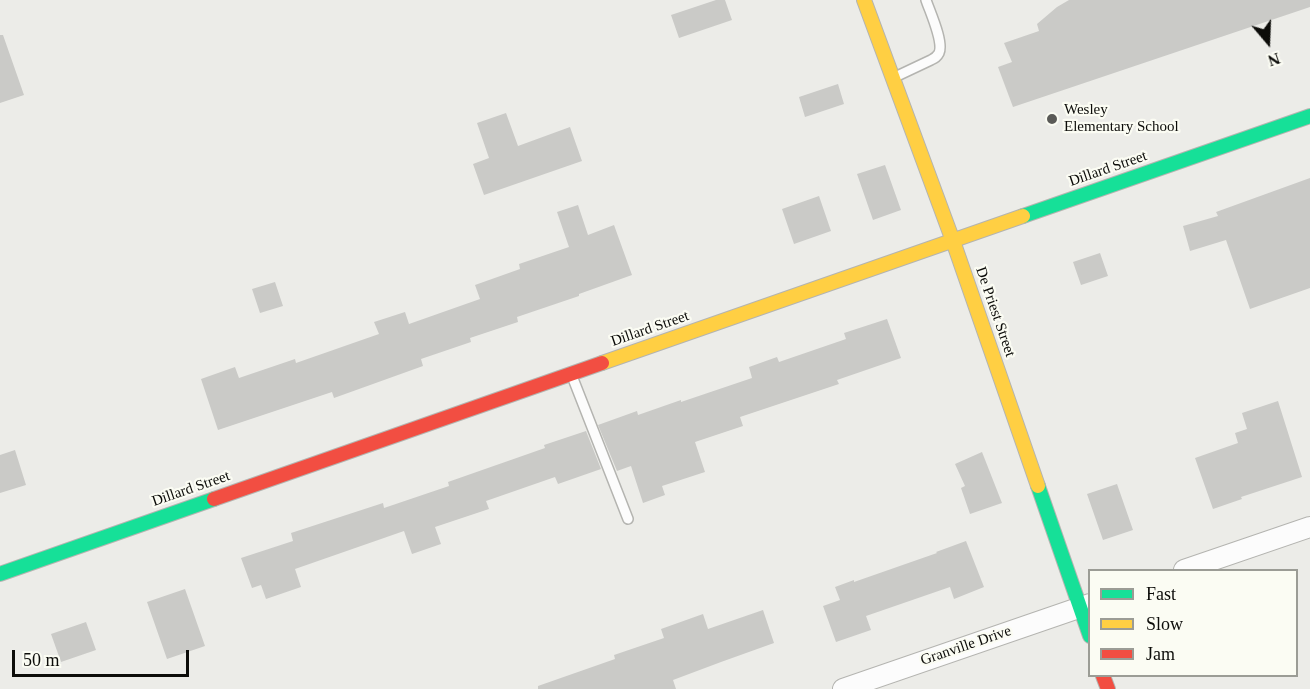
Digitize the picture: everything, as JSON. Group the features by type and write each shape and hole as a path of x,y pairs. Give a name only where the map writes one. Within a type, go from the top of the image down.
{"street":[{"name":"De Priest Street","path":"864,0 1084,605 1088,630"},
{"name":"Dillard Street","path":"0,574 1310,116"},
{"path":"1187,569 1310,527"},
{"name":"Granville Drive","path":"843,689 1084,605"}],"lane":[{"path":"893,78 936,57 939,52 941,44 926,0"},
{"path":"571,374 628,519"}],"building":[{"path":"716,0 725,0 732,20 679,38 671,15"},
{"path":"1069,0 1310,0 1310,7 1013,107 998,67 1012,62 1004,43 1039,31 1037,24"},
{"path":"0,35 3,35 24,95 0,103"},
{"path":"838,84 844,104 805,117 799,97"},
{"path":"506,113 518,146 570,127 582,161 484,195 473,164 489,158 477,123"},
{"path":"885,165 901,210 873,220 857,174"},
{"path":"1310,178 1310,288 1250,309 1226,240 1190,251 1183,226 1218,216 1216,212"},
{"path":"819,196 831,231 794,244 782,209"},
{"path":"578,205 588,235 614,225 632,275 517,317 518,322 470,338 471,342 421,359 423,366 334,398 332,392 218,430 201,379 235,367 239,378 295,359 296,363 379,334 374,322 405,312 409,324 480,299 475,285 520,269 519,264 569,247 557,212"},
{"path":"1100,253 1108,276 1081,285 1073,262"},
{"path":"275,282 283,306 260,313 252,289"},
{"path":"887,319 901,358 837,380 839,384 740,417 743,426 695,442 705,472 662,486 665,495 643,503 631,466 617,471 598,425 637,411 638,415 681,400 681,402 752,378 749,367 777,357 779,362 846,339 844,333"},
{"path":"1278,401 1302,477 1241,497 1242,499 1213,509 1195,458 1238,443 1235,433 1247,429 1242,413"},
{"path":"586,431 601,469 558,484 555,477 486,501 489,509 435,527 441,544 412,554 404,531 295,569 301,587 266,599 261,585 252,588 241,558 293,541 291,533 383,503 384,508 449,486 448,482"},
{"path":"15,450 26,485 0,493 0,455"},
{"path":"982,452 1002,503 970,514 961,488 965,486 955,464"},
{"path":"1117,484 1133,530 1103,540 1087,494"},
{"path":"966,541 984,587 954,599 950,587 866,616 871,630 836,642 823,606 840,600 835,587"},
{"path":"185,589 205,646 167,659 147,602"},
{"path":"763,610 774,643 673,680 676,689 538,689 538,686 615,659 614,655 664,638 661,629 703,614 708,629"},
{"path":"86,622 96,650 61,662 51,634"}],"traffic: fast":[{"path":"1023,216 1310,116"},
{"path":"1038,486 1088,630"},
{"path":"0,574 214,499"}],"traffic: slow":[{"path":"864,0 953,241 1038,486"},
{"path":"602,363 1023,216"}],"traffic: jam":[{"path":"214,499 602,363"},
{"path":"1103,677 1108,689"}],"place":[{"name":"Wesley Elementary School","path":"1052,119"}]}
